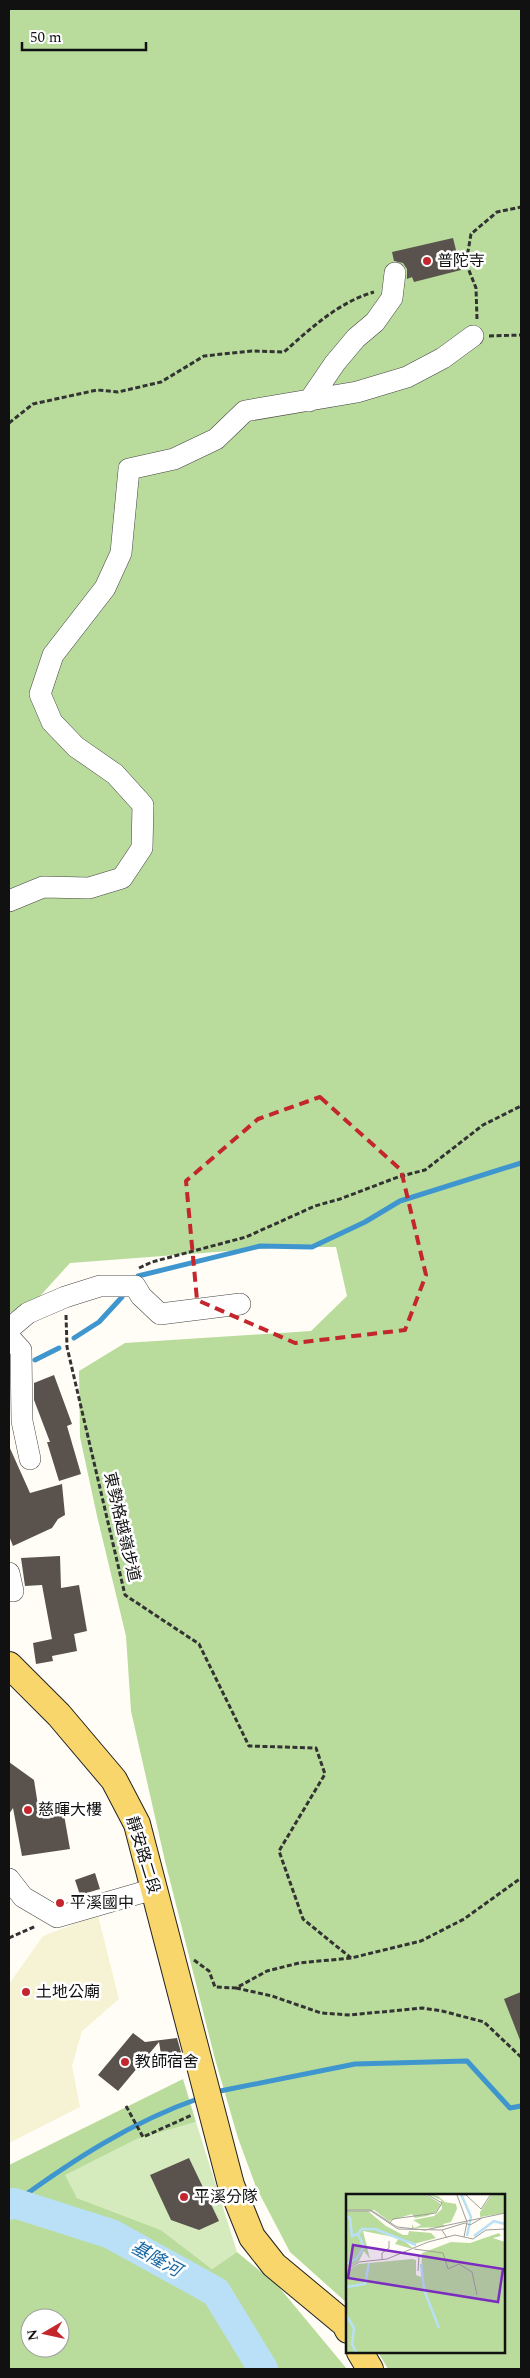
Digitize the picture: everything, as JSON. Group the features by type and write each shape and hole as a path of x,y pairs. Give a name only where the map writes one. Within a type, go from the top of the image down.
{"main road":[{"name":"靜安路二段","path":"9,1665 59,1714 114,1780 137,1824 231,2185 252,2237 274,2265 346,2326"},
{"path":"361,2353 370,2369"}],"lane":[{"path":"309,401 335,362 356,338 375,322 392,298 395,273"},
{"path":"9,901 42,887 89,888 122,878 142,848 143,806 115,774 76,748 52,722 40,694 53,655 105,588 121,553 129,469 174,458 216,439 245,411 357,392 407,377 443,358 473,336"},
{"path":"9,1330 28,1313 65,1297 100,1286 135,1286 141,1296 160,1314 240,1304"},
{"path":"9,1337 21,1350 22,1421 30,1459"},
{"path":"9,1879 23,1897 57,1917 154,1890"}],"path":[{"path":"521,207 497,212 471,234 466,262 476,288 478,313 473,336 521,335"},
{"path":"9,423 33,404 96,390 118,392 161,382 204,356 252,351 284,352 321,320 353,298 377,290 392,298"},
{"path":"135,1270 152,1262 246,1237 315,1206 357,1194 398,1177 425,1170 483,1125 521,1106"},
{"name":"東勢格越嶺步道","path":"65,1297 67,1348 125,1595 199,1644 249,1746 316,1748 325,1774 279,1852 303,1919 350,1958"},
{"path":"236,1988 267,1971 298,1963 350,1958 421,1941 464,1919 521,1878"},
{"path":"9,1938 57,1917"},
{"path":"194,1960 209,1971 215,1987 236,1988 272,1996 321,2014 350,2015 422,2008 484,2022 521,2057"},
{"path":"126,2106 143,2137 208,2099"}],"highlighted area":[{"path":"320,1097 401,1170 426,1275 405,1330 295,1343 197,1300 186,1181 258,1119"}],"shaded area":[{"path":"98,1915 119,1999 82,2031 72,2066 80,2107 9,2143 9,1984 43,1936"}],"green space":[{"path":"9,9 521,9 521,2369 388,2369 379,2353 505,2353 505,2194 346,2194 346,2302 290,2252 256,2187 238,2138 215,2059 165,1861 131,1711 126,1636 80,1437 79,1371 125,1343 311,1331 347,1296 336,1247 283,1247 70,1263 31,1306 9,1313"},
{"path":"183,2079 196,2122 137,2139 65,2175 77,2198 161,2230 212,2269 237,2252 278,2286 347,2369 9,2369 9,2165"},
{"path":"196,2122 237,2252 212,2269 161,2230 77,2198 64,2175 137,2139"}],"building":[{"name":"普陀寺","path":"453,238 461,270 414,282 412,277 407,279 407,269 403,263 394,261 392,252"},
{"path":"54,1375 72,1424 67,1426 81,1474 59,1481 47,1442 50,1442 34,1400 34,1383"},
{"path":"9,1446 30,1493 62,1484 65,1515 58,1519 52,1528 13,1546 9,1536"},
{"path":"60,1556 61,1588 79,1585 87,1631 74,1634 77,1651 52,1656 53,1661 36,1664 33,1643 52,1639 42,1585 25,1586 21,1558"},
{"name":"慈暉大樓","path":"9,1762 34,1780 39,1812 63,1809 70,1849 22,1856 13,1808 9,1814"},
{"path":"95,1873 100,1889 80,1895 75,1880"},
{"path":"521,1992 521,2040 520,2040 504,1999"},
{"name":"教師宿舍","path":"133,2033 145,2042 177,2038 184,2063 163,2066 159,2042 118,2091 98,2075"},
{"name":"平溪分隊","path":"189,2158 219,2221 199,2230 171,2220 150,2175"}],"waterway":[{"path":"138,1276 260,1246 312,1247 365,1222 400,1201 521,1163"},
{"path":"74,1338 99,1322 122,1297"},
{"path":"35,1360 59,1348"},
{"path":"215,2092 355,2064 467,2061 510,2108 521,2106"},
{"path":"14,2203 81,2157 126,2130 200,2098"},
{"name":"基隆河","path":"9,2205 14,2203 111,2234 216,2292 263,2369"}],"place":[{"name":"普陀寺","path":"427,261"},
{"name":"慈暉大樓","path":"28,1810"},
{"name":"平溪國中","path":"60,1903"},
{"name":"土地公廟","path":"26,1992"},
{"name":"教師宿舍","path":"125,2062"},
{"name":"平溪分隊","path":"184,2197"}]}
